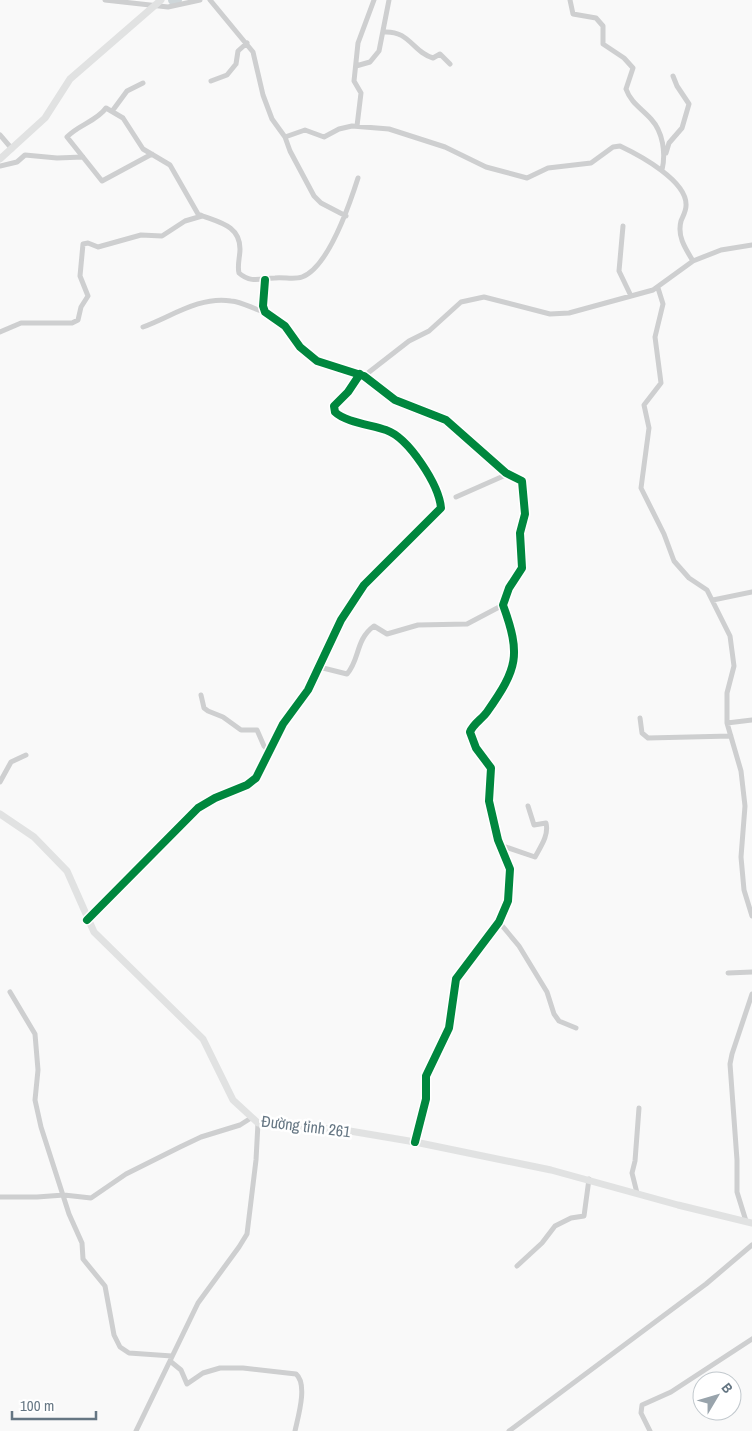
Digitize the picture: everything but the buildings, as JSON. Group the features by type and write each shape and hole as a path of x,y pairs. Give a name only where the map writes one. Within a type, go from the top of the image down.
{"main road":[{"path":"0,159 45,118 70,79 161,2"},
{"name":"Đường tỉnh 261","path":"0,814 34,837 67,871 76,889 87,920 99,937 166,1000 203,1039 230,1094 240,1108 258,1122 344,1130 416,1142 589,1179 678,1205 749,1222"}],"street":[{"path":"105,0 148,5 161,2 189,4 200,0"},
{"path":"210,0 247,43 255,57 263,95 272,119 285,137 290,151 314,196 321,203 346,216"},
{"path":"357,126 361,93 354,81 358,43 374,0"},
{"path":"356,66 374,59 379,51 389,0"},
{"path":"570,0 573,14 596,18 603,26 603,44 624,58 633,68 627,82 628,95 657,128 665,157"},
{"path":"383,32 398,33 411,42 422,54 433,58 440,54 450,64"},
{"path":"211,81 227,75 236,64 238,51 247,43"},
{"path":"662,170 668,145 682,128 689,104 673,76"},
{"path":"113,110 127,91 144,83"},
{"path":"152,154 102,181 68,139 68,135 86,121 99,116 106,108 113,110 123,118 140,146 170,165 196,211 202,216 216,219 233,231 238,239 240,248 238,269 242,276 265,280 300,278 311,271 340,231 358,178"},
{"path":"285,137 308,130 324,137 339,129 357,126 389,129 446,146 486,167 527,178 548,168 591,163 617,146 637,154 662,170 680,190 686,201 681,225 681,239 693,261"},
{"path":"0,136 12,149"},
{"path":"0,166 17,162 26,155 57,158 82,157"},
{"path":"0,332 21,323 72,323 78,320 81,307 88,296 80,276 83,244 88,243 96,247 141,236 162,236 185,221 202,216"},
{"path":"623,226 619,271 631,296"},
{"path":"87,920 198,808 215,798 247,785 256,778 280,730 308,690 341,620 364,584 441,508 421,463 411,449 388,431 335,412 334,406 362,375 409,341 429,331 461,302 489,297 510,304 560,315 658,288 693,261 721,250 752,245"},
{"path":"265,280 263,306 265,312"},
{"path":"658,288 663,304 655,338 661,378 658,387 644,405 649,428 641,488 664,534 674,561 688,578 705,587 713,600 716,611 729,632 734,666 727,693 727,723 742,771 745,806 741,857 744,890 752,916"},
{"path":"143,327 199,303 214,301 234,301 265,312 285,326 300,347 317,361 362,375 395,400 446,420 508,474 522,481 525,514 520,533 522,571 509,588 503,605 467,624 418,625 387,634 374,626 361,640 351,670 347,674 319,667"},
{"path":"456,497 508,474"},
{"path":"713,600 752,592"},
{"path":"416,1142 426,1099 426,1076 449,1028 456,979 499,922 508,901 511,879 507,859 500,845 489,801 490,764 476,748 470,732 503,690 515,658 516,648 510,621 503,605"},
{"path":"201,695 204,708 208,711 223,717 241,730 257,730 270,752"},
{"path":"640,718 642,733 648,738 730,736"},
{"path":"727,723 752,720"},
{"path":"0,782 11,762 26,754"},
{"path":"500,845 535,857 545,837 547,825 546,823 534,825 528,806"},
{"path":"499,922 518,946 547,992 554,1014 559,1021 576,1028"},
{"path":"728,973 752,972"},
{"path":"10,992 35,1034 38,1070 35,1100 40,1127 69,1214 82,1243 82,1259 105,1286 111,1327 117,1343 129,1353 171,1358 181,1370 187,1384 203,1373 220,1368 243,1368 296,1374 300,1378 303,1387 295,1431"},
{"path":"749,1222 737,1192 737,1160 730,1064 752,994"},
{"path":"637,1193 632,1173 635,1161 639,1108"},
{"path":"0,1197 64,1195 91,1198 126,1174 164,1154 201,1136 240,1125 251,1118"},
{"path":"136,1431 202,1296 247,1234 256,1160 258,1122"},
{"path":"517,1266 542,1243 555,1226 570,1218 584,1216 589,1179"},
{"path":"509,1431 706,1284 752,1245"},
{"path":"650,1431 641,1413 642,1404 671,1392 752,1339"}],"cycle path":[{"path":"265,280 263,306 265,312 285,326 300,347 317,361 364,376 395,400 446,420 506,473 522,481 525,514 520,533 522,568 509,588 503,605 512,637 513,661 505,684 487,712 473,726 470,732 476,748 491,768 489,801 498,840 510,869 508,901 499,922 456,979 449,1028 426,1076 426,1099 415,1142"},
{"path":"87,920 198,808 215,798 247,785 256,778 283,724 308,690 341,620 364,585 441,508 439,498 429,475 404,442 386,430 352,421 335,412 334,406 348,392 360,374"}]}
